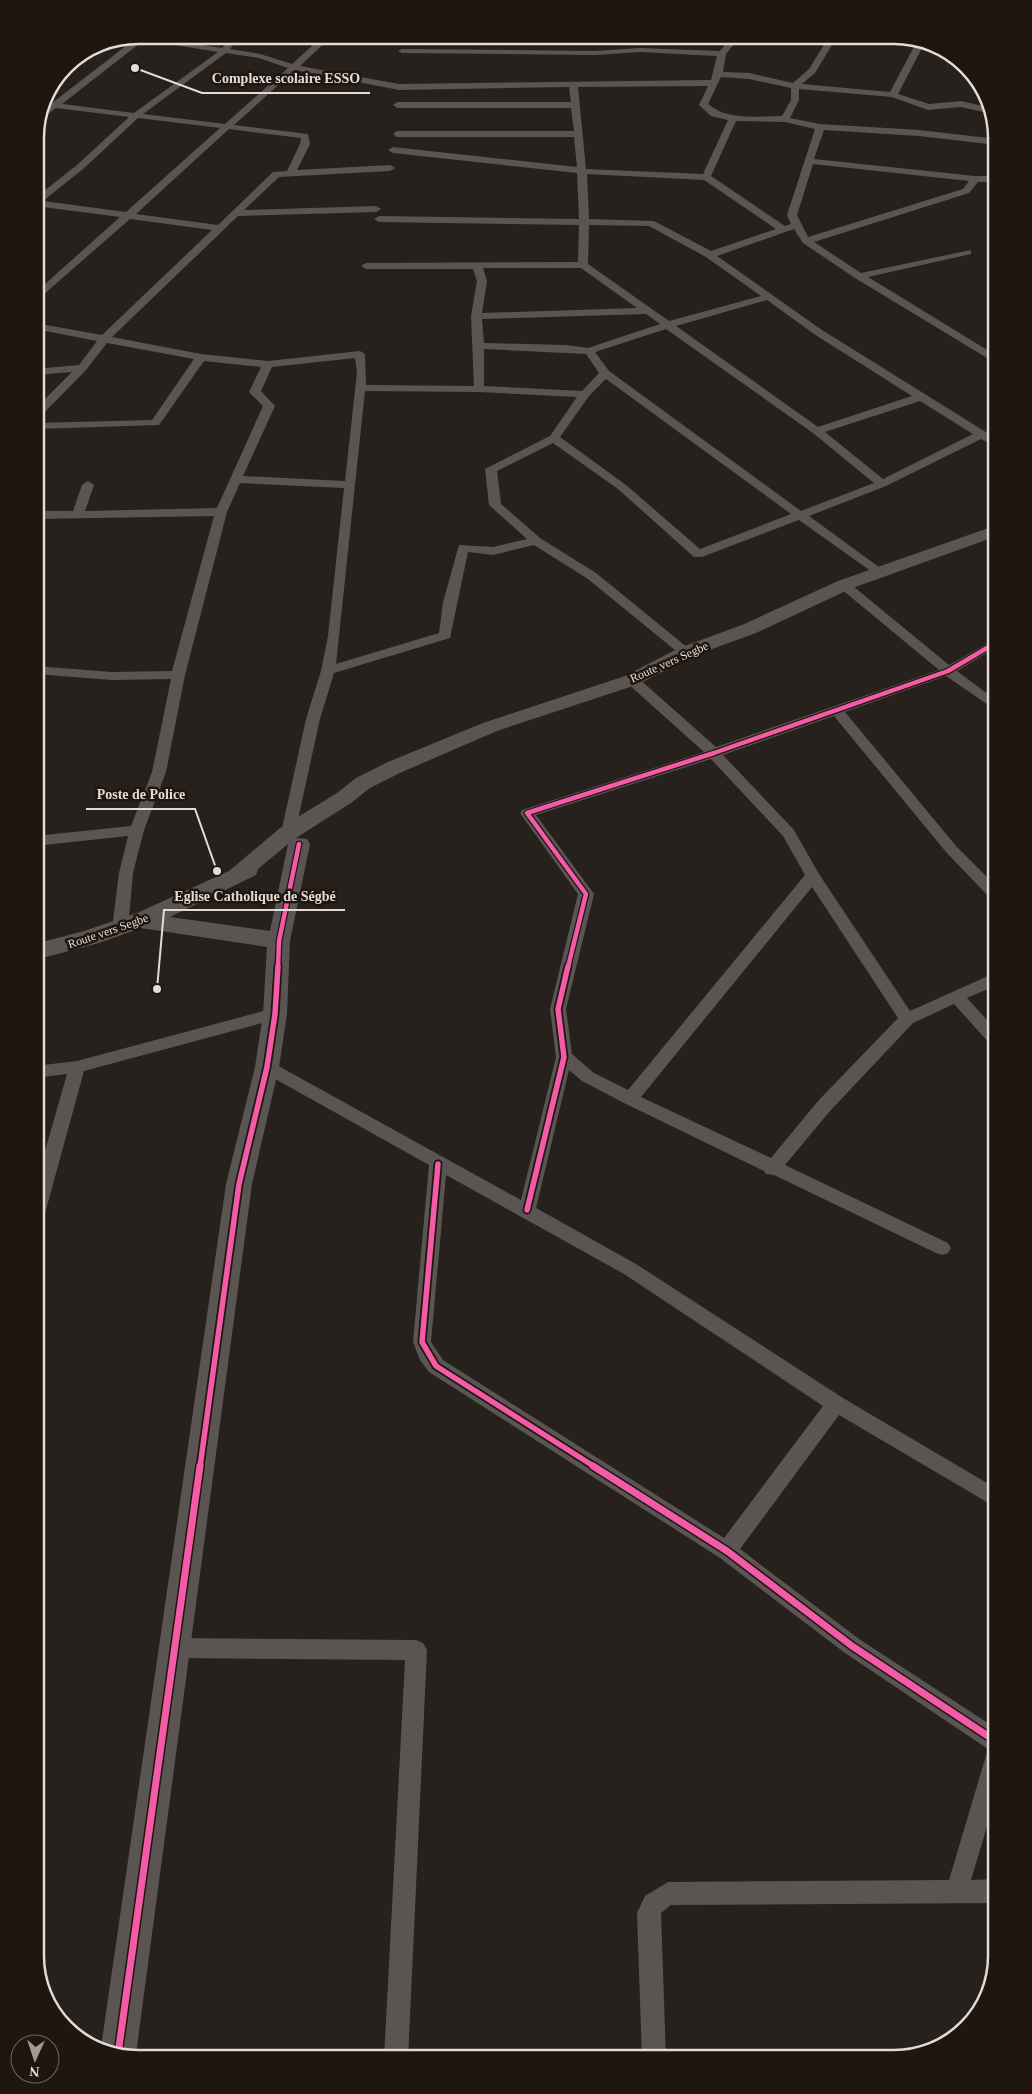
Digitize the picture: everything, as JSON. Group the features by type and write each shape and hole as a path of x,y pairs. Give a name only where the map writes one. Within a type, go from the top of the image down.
{"main road":[{"name":"Route vers Segbe","path":"44,950 92,939 142,921 234,878 293,838 363,783 395,767 490,727 632,680 686,652 749,629 844,585 988,537"},
{"path":"119,2048 239,1184 267,1067 275,1014 279,941 293,838"},
{"path":"142,921 244,934 279,941"}],"street":[{"path":"49,109 133,44"},
{"path":"184,44 260,56 294,67 399,87 712,83"},
{"path":"44,196 80,167 136,115 224,51 230,44"},
{"path":"44,291 319,44"},
{"path":"730,44 722,54 718,74 703,105 714,114 733,118 785,119 820,127 923,120 961,104 983,107"},
{"path":"785,119 795,100 795,86 812,71 828,44"},
{"path":"402,51 596,53 643,46 722,54"},
{"path":"893,95 917,47"},
{"path":"718,74 749,76 795,86 893,95 923,120 988,139"},
{"path":"573,85 579,121 577,134 583,170 586,222 583,265"},
{"path":"50,105 305,136 305,144 292,172"},
{"path":"397,105 575,105"},
{"path":"706,177 733,118"},
{"path":"820,127 792,215 806,240 859,276 988,355"},
{"path":"397,134 577,134"},
{"path":"393,150 598,173 706,177 785,230"},
{"path":"808,161 988,179"},
{"path":"44,407 82,368 103,340 276,174 390,168"},
{"path":"806,240 966,191 975,179"},
{"path":"44,204 221,228"},
{"path":"236,214 376,209"},
{"path":"378,219 650,223 710,255 768,297 856,356 988,438"},
{"path":"710,255 796,225"},
{"path":"859,276 968,252"},
{"path":"476,265 482,281 476,316 479,346 479,389"},
{"path":"366,266 583,265 818,431 882,484"},
{"path":"479,346 566,348 589,351 668,325 768,297"},
{"path":"476,316 650,311"},
{"path":"44,327 74,332 103,340 202,357 268,364 360,354 362,372 328,670 313,718 293,838"},
{"path":"589,351 604,373 718,454 799,517 879,573"},
{"path":"44,426 155,423 202,357"},
{"path":"120,929 126,873 137,830 159,772 178,675 221,512 238,479 269,406 255,392 268,364"},
{"path":"44,371 82,368"},
{"path":"604,373 585,394 554,438 491,468 495,505 536,541 592,576 686,652"},
{"path":"360,388 479,389 585,394"},
{"path":"818,431 923,396"},
{"path":"554,438 622,487 698,554 882,484 982,434"},
{"path":"238,479 350,485"},
{"path":"78,515 88,484"},
{"path":"44,515 221,512"},
{"path":"328,670 445,634 445,614 459,571 463,548 493,551 536,541"},
{"path":"844,585 948,671 988,700"},
{"path":"526,1210 564,1057 558,1009 586,894 527,813 837,711 948,671 988,647"},
{"path":"44,670 112,676 178,675"},
{"path":"632,680 714,753 789,833 813,876 908,1019"},
{"path":"837,711 951,849 988,887"},
{"path":"44,840 137,830"},
{"path":"630,1099 813,876"},
{"path":"772,1168 824,1106 908,1019 988,982"},
{"path":"957,998 988,1031"},
{"path":"44,1071 76,1067 275,1014"},
{"path":"564,1057 588,1077 630,1099 942,1248"},
{"path":"44,1184 76,1067"},
{"path":"267,1067 438,1164 526,1210 630,1269 836,1404 988,1494"},
{"path":"438,1164 422,1342 427,1354 436,1366 727,1552 852,1646 988,1736"},
{"path":"727,1552 836,1404"},
{"path":"173,1648 416,1650 396,2050"},
{"path":"957,1890 988,1785"},
{"path":"654,2050 649,1913 653,1904 668,1894 988,1891"}],"cycle path":[{"path":"527,1210 564,1057 558,1009 586,894 527,813 714,753 948,671 988,647"},
{"path":"119,2048 239,1184 267,1067 275,1014 279,941 299,844"},
{"path":"438,1164 422,1342 427,1354 436,1366 727,1551 852,1646 988,1736"}],"place":[{"name":"Complexe scolaire ESSO","path":"135,68"},
{"name":"Poste de Police","path":"217,871"},
{"name":"Eglise Catholique de Ségbé","path":"157,989"}]}
